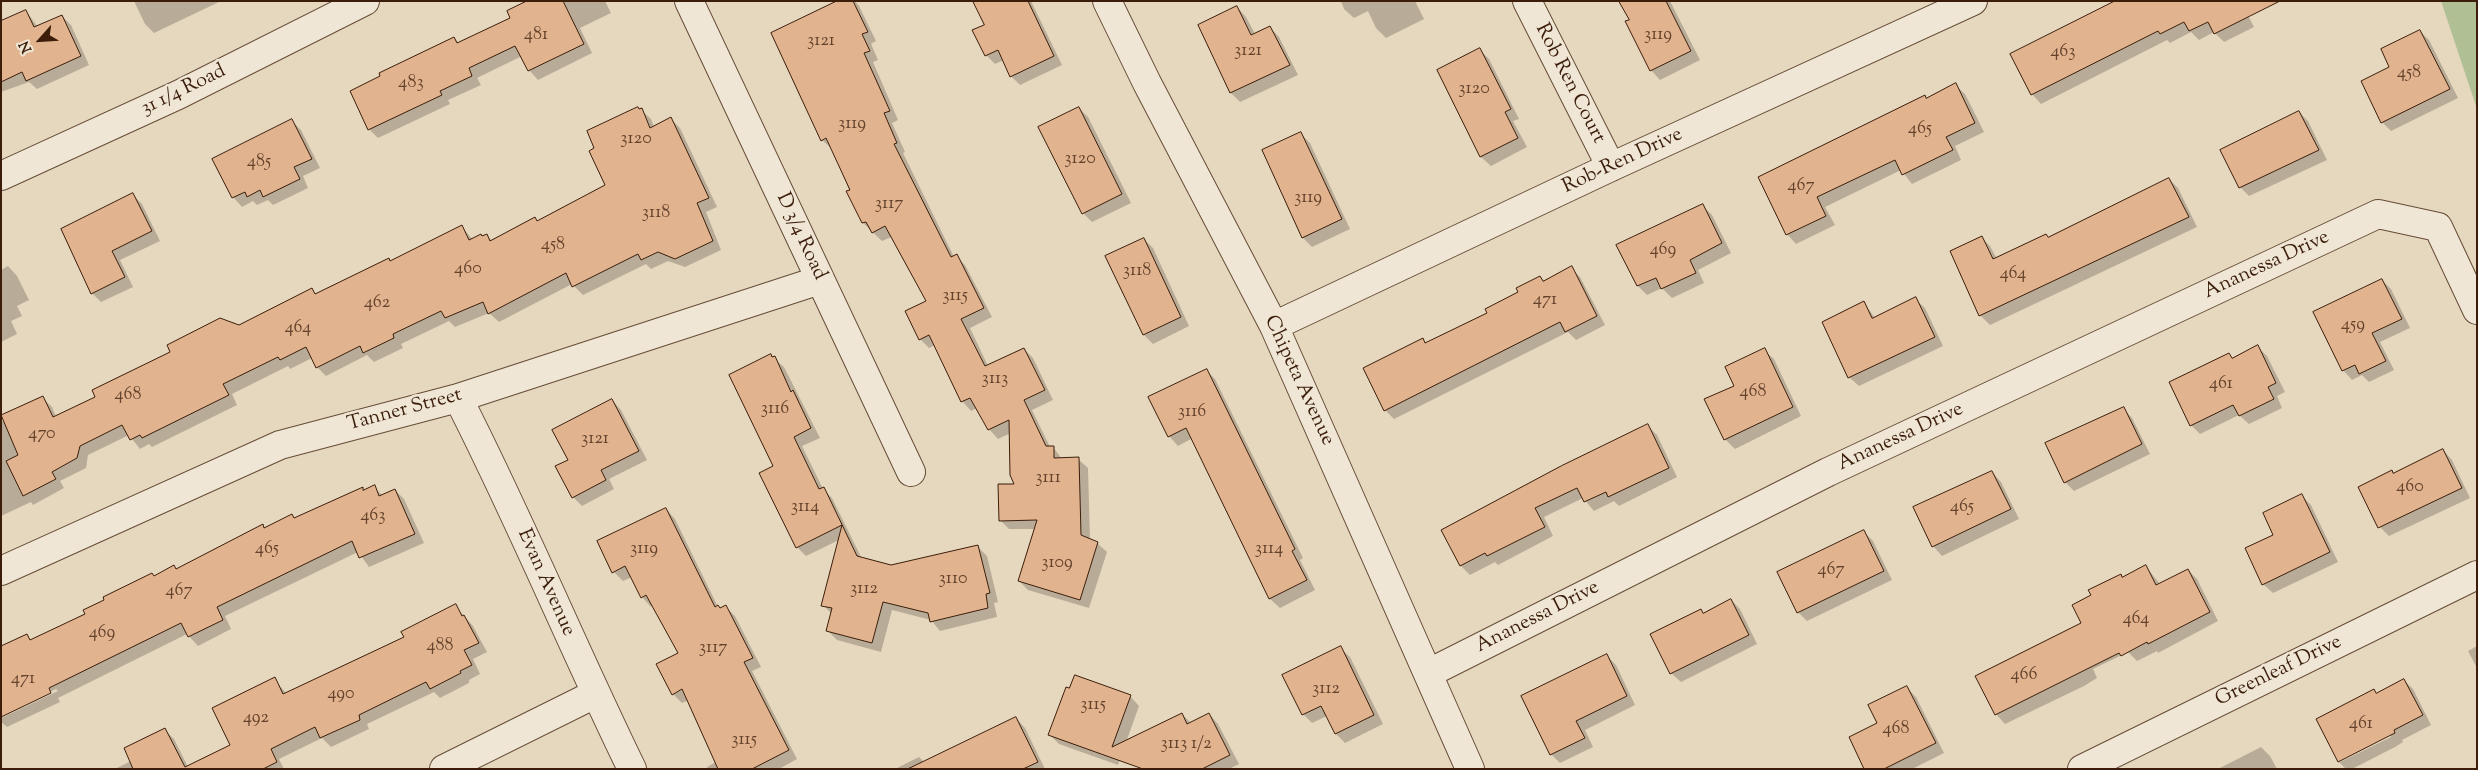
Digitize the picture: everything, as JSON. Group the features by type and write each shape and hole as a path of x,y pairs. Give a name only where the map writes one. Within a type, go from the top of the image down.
{"street":[{"name":"31 1/4 Road","path":"1,176 178,95 366,1"},
{"name":"D 3/4 Road","path":"689,1 911,472"},
{"name":"Chipeta Avenue","path":"1107,1 1147,83 1274,326 1470,769"},
{"name":"Rob Ren Court","path":"1527,1 1611,168"},
{"name":"Rob-Ren Drive","path":"1274,326 1967,2"},
{"name":"Ananessa Drive","path":"1429,673 1828,472 2378,214 2438,227 2477,310"},
{"name":"Tanner Street","path":"1,571 280,445 458,398 820,280"},
{"name":"Evan Avenue","path":"458,398 490,461 595,694 632,769"},
{"name":"Greenleaf Drive","path":"2082,769 2477,575"},
{"path":"444,769 595,694"}],"green space":[{"path":"2441,1 2477,1 2477,109"}],"building":[{"path":"527,1 563,1 584,44 528,71 515,46 469,68 472,76 440,91 442,95 368,130 350,91 380,76 379,73 454,37 457,43 510,18 507,11"},
{"path":"837,1 853,1 868,32 862,34 870,51 864,53 890,111 884,113 897,143 894,144 951,257 957,254 984,308 961,319 985,366 1024,348 1045,390 1024,400 1046,446 1054,446 1054,458 1079,457 1081,535 1098,542 1080,600 1018,581 1037,520 999,521 998,484 1014,484 1010,475 1009,420 988,430 970,398 961,402 929,335 919,340 905,311 926,301 885,226 872,233 866,222 862,223 846,191 850,190 826,138 821,141 771,33"},
{"path":"973,1 1028,1 1054,56 1010,77 998,50 985,56 972,30 984,25"},
{"path":"1619,1 1666,1 1691,51 1650,71 1625,21 1629,20"},
{"path":"2115,1 2280,1 2214,34 2208,22 2189,31 2184,22 2160,34 2158,31 2031,95 2010,54"},
{"path":"1237,6 1251,35 1270,26 1290,65 1230,93 1198,25"},
{"path":"26,10 34,27 62,15 81,56 26,81 22,72 1,82 1,21"},
{"path":"2420,30 2450,89 2381,123 2361,81 2389,67 2381,49"},
{"path":"1480,48 1511,109 1505,112 1518,138 1480,157 1437,70"},
{"path":"1956,83 1975,123 1946,137 1953,150 1902,175 1895,160 1817,197 1826,216 1786,235 1758,177 1925,95 1926,98"},
{"path":"638,107 639,109 642,108 650,128 671,117 709,198 697,203 713,241 675,259 658,252 641,260 638,254 572,287 566,273 488,314 483,302 445,318 441,311 393,334 394,338 363,353 360,346 316,368 306,347 280,360 278,357 223,384 229,395 142,438 140,435 130,440 122,425 80,446 77,458 52,472 56,479 23,496 6,461 18,455 1,415 43,396 53,417 95,397 92,390 170,352 167,345 220,318 239,325 312,288 315,294 389,258 390,261 462,225 469,240 481,234 482,236 487,234 490,241 535,217 537,221 605,185 589,151 594,148 587,131"},
{"path":"1079,107 1122,194 1082,214 1038,127"},
{"path":"2299,111 2319,150 2239,188 2220,150"},
{"path":"292,119 312,159 294,167 300,179 263,197 260,190 247,197 245,192 232,198 212,159"},
{"path":"1301,132 1342,219 1302,238 1262,150"},
{"path":"2169,178 2189,217 1979,316 1950,251 1982,236 1993,259 2046,234 2048,237"},
{"path":"133,193 152,231 112,251 125,277 91,294 61,229"},
{"path":"1703,204 1722,243 1690,260 1696,273 1661,289 1656,278 1637,286 1616,245"},
{"path":"1144,238 1181,317 1143,335 1105,256"},
{"path":"1572,266 1597,316 1565,332 1560,322 1384,411 1363,368 1423,338 1425,343 1487,313 1485,309 1518,292 1516,288 1540,276 1543,281"},
{"path":"2382,279 2402,319 2372,333 2386,361 2359,374 2355,365 2342,371 2313,312"},
{"path":"1916,297 1935,337 1848,378 1822,322 1864,301 1872,318"},
{"path":"2258,345 2276,383 2268,387 2274,399 2239,416 2233,405 2190,426 2169,382 2229,353 2232,358"},
{"path":"1765,348 1793,407 1724,440 1704,399 1734,386 1725,367"},
{"path":"771,354 772,357 775,356 791,392 793,390 811,428 794,437 819,489 824,487 857,556 891,565 978,545 990,593 986,594 988,608 930,622 928,613 883,602 872,643 826,631 832,608 821,606 842,525 796,548 759,473 773,466 729,375"},
{"path":"1207,369 1295,549 1292,551 1307,580 1269,599 1186,428 1168,437 1148,397"},
{"path":"612,399 639,451 601,470 606,480 572,498 555,466 568,460 552,430"},
{"path":"2124,407 2142,444 2064,483 2045,443"},
{"path":"1648,424 1669,468 1608,497 1606,492 1584,502 1577,488 1535,508 1545,527 1487,556 1485,553 1460,566 1441,530 1561,466"},
{"path":"2443,449 2462,488 2378,528 2358,487 2392,470 2393,473"},
{"path":"1992,471 2011,509 1932,547 1913,507"},
{"path":"375,485 379,496 395,489 415,534 359,558 352,541 217,607 223,620 188,637 181,623 49,688 51,693 1,717 1,646 27,634 30,640 85,614 83,610 104,600 103,597 152,573 154,576 174,565 176,569 263,524 264,528 292,514 294,518 363,487 363,490"},
{"path":"2302,494 2330,552 2262,585 2245,548 2273,535 2263,513"},
{"path":"666,508 715,607 718,605 720,608 726,605 753,658 744,662 789,750 752,769 718,769 682,689 672,695 656,664 678,653 646,595 641,598 625,566 612,573 597,541"},
{"path":"1864,530 1884,571 1797,613 1777,572"},
{"path":"2146,565 2156,585 2188,569 2210,612 2148,644 2147,642 2121,656 2119,653 1995,715 1975,676 2081,623 2072,605 2091,595 2088,590 2121,574 2122,577"},
{"path":"1731,599 1749,635 1670,674 1650,634 1701,609 1703,613"},
{"path":"456,604 479,643 464,650 472,665 430,689 426,682 359,715 360,720 320,738 315,727 271,749 277,762 263,769 133,769 124,748 165,728 185,767 230,745 212,708 275,677 283,694 404,637 401,632"},
{"path":"1341,646 1374,715 1335,734 1321,706 1302,715 1282,675"},
{"path":"1607,654 1627,696 1576,721 1585,738 1550,755 1521,696"},
{"path":"1075,675 1131,695 1112,747 1182,713 1187,724 1209,713 1230,755 1202,769 1143,769 1048,735 1066,687 1069,688"},
{"path":"2404,679 2423,715 2394,730 2395,733 2338,762 2316,719 2374,689 2376,693"},
{"path":"1907,686 1936,743 1884,769 1864,769 1849,737 1877,723 1868,705"},
{"path":"1016,717 1038,762 1023,769 908,769"}]}
